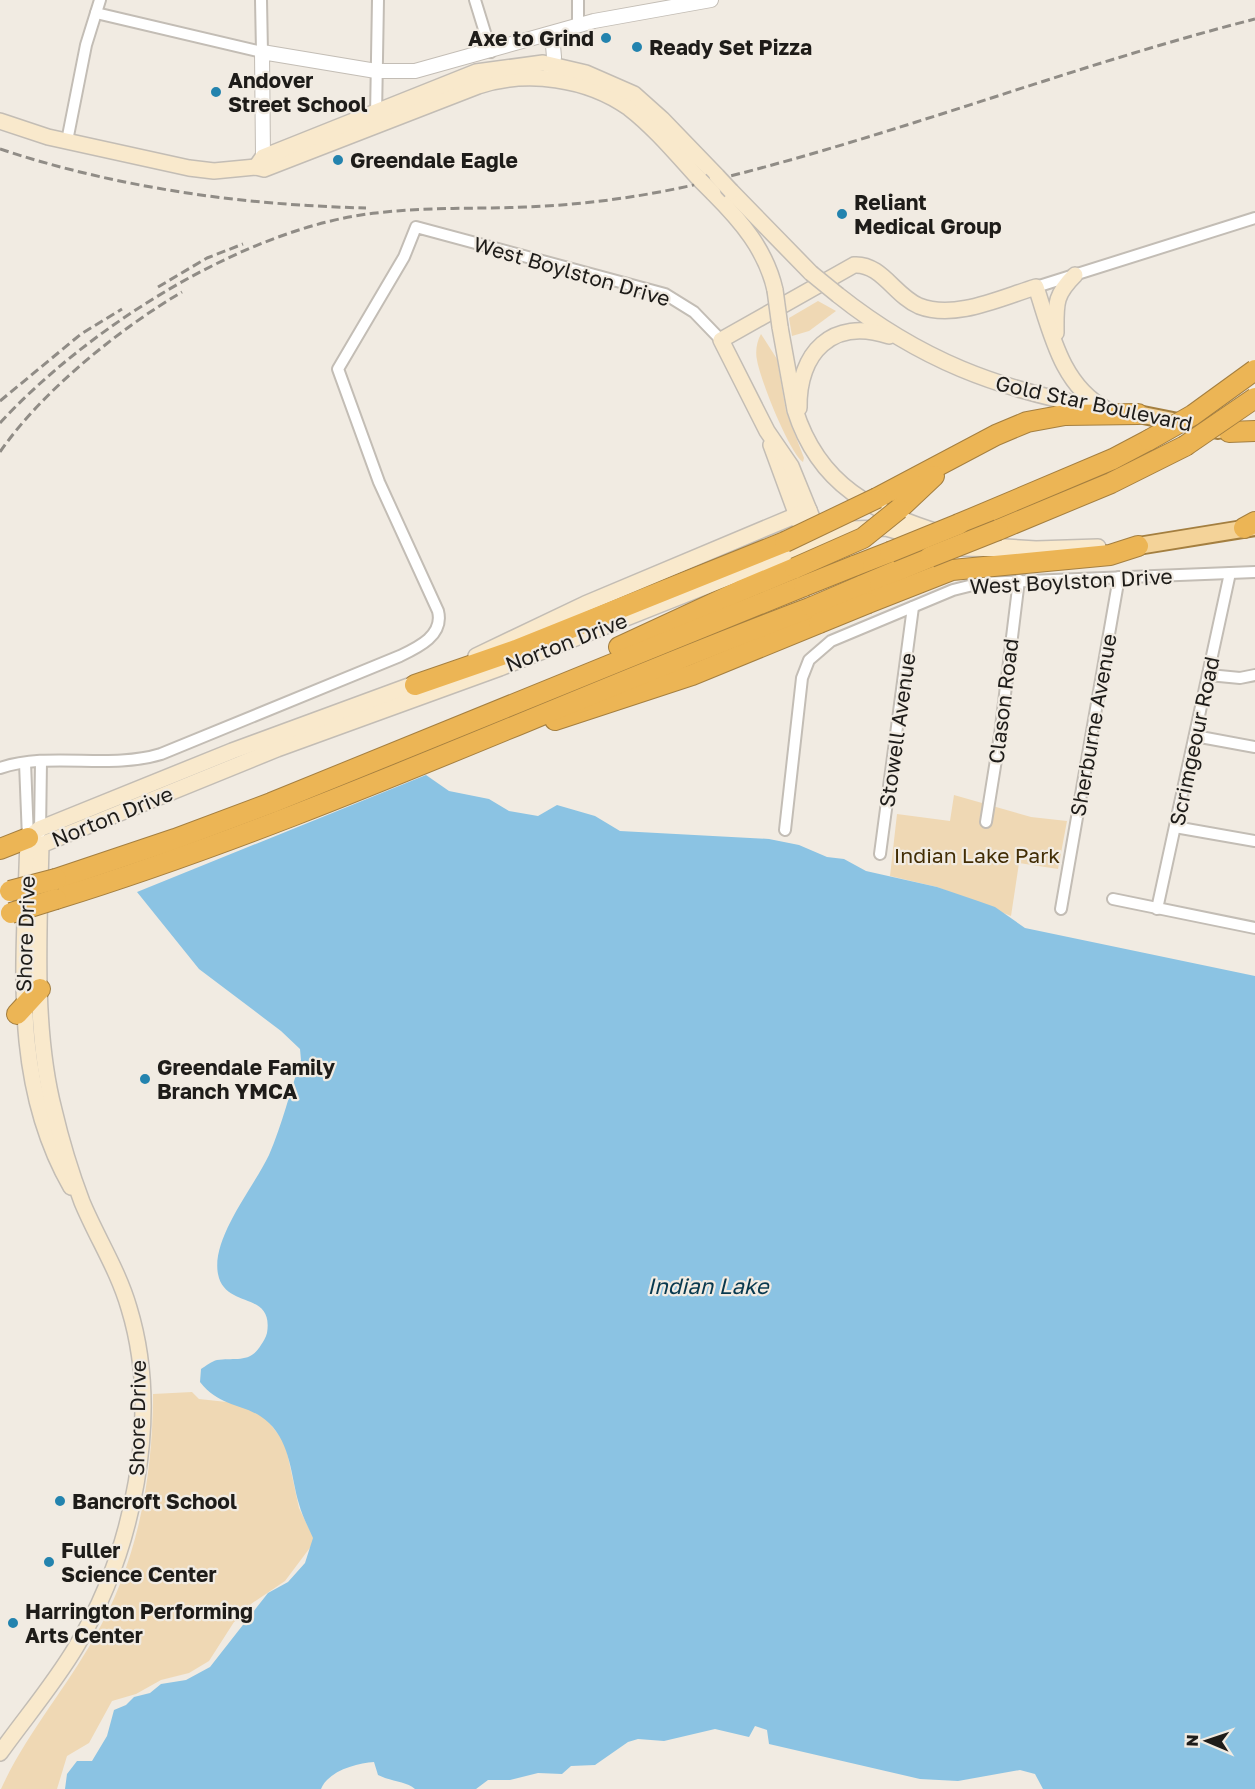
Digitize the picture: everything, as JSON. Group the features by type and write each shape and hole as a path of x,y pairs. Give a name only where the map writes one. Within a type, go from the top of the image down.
{"highway":[{"path":"5,893 56,879 175,839 959,524 1119,456 1193,415 1255,370"},
{"path":"5,914 197,853 672,660 816,615 865,594 930,557 1120,479 1185,446 1255,398"},
{"path":"415,685 516,650 785,542 877,498 996,435 1028,422 1065,415 1138,414"},
{"path":"1229,432 1255,433"},
{"path":"459,726 674,621 852,544 899,509 932,478 996,435"},
{"path":"865,594 952,570 1110,555 1138,546"},
{"path":"0,849 36,837"},
{"path":"16,1014 40,989"}],"main road":[{"path":"0,121 67,141 203,170 227,171 260,162 264,169 282,164 376,118 484,84 551,71 623,105 650,127 752,238 769,269 775,290 790,393 798,422 833,476 854,496 910,524 973,542 1015,549 1138,546 1251,525"},
{"name":"Gold Star Boulevard","path":"551,71 594,76 634,94 693,151 811,273 867,318 903,340 950,365 985,380 1106,409 1229,432"},
{"path":"722,339 854,265 871,268 908,300 938,310 960,310 1036,287 1057,348 1074,382 1087,397 1106,409"},
{"path":"1057,348 1055,306 1061,290 1075,275"},
{"path":"798,422 803,369 822,344 839,335 864,331 903,340"},
{"name":"West Boylston Drive","path":"722,339 767,431 791,466 803,513 815,545"},
{"name":"Norton Drive","path":"36,837 243,747 415,685 585,604 803,513"},
{"name":"Norton Drive","path":"36,837 500,668 850,530 877,527 969,550 1015,549"},
{"name":"Shore Drive","path":"0,1753 76,1648 94,1613 117,1559 136,1482 141,1428 142,1384 138,1345 122,1288 82,1201 50,1092 40,989 36,837"},
{"name":"Shore Drive","path":"36,837 16,1014 42,1123 61,1170 82,1201"}],"street":[{"path":"67,141 86,45 100,0"},
{"path":"260,162 261,0"},
{"path":"376,118 378,0"},
{"path":"475,0 491,52"},
{"path":"578,0 578,26"},
{"path":"96,13 262,52 376,71 415,71 491,52 578,26 711,0"},
{"path":"551,71 552,34"},
{"path":"1036,287 1255,218"},
{"name":"West Boylston Drive","path":"416,227 665,294 703,319 722,339"},
{"name":"Norton Drive","path":"0,768 41,762 131,760 161,754 400,656 424,643 437,630 438,611 379,482 338,369 404,257 416,227"},
{"name":"West Boylston Drive","path":"815,545 858,629"},
{"name":"West Boylston Drive","path":"815,545 844,635 966,586 1019,580 1255,572"},
{"name":"Scrimgeour Road","path":"1157,909 1230,573"},
{"name":"Sherburne Avenue","path":"1061,909 1119,577"},
{"name":"Clason Road","path":"986,822 1000,735 1019,580"},
{"name":"Stowell Avenue","path":"880,854 914,607"},
{"path":"785,830 803,673 814,654 844,635"},
{"path":"1209,675 1240,678 1255,675"},
{"path":"1195,736 1255,747"},
{"name":"Shore Drive","path":"36,837 41,762"},
{"name":"Shore Drive","path":"26,763 36,837"},
{"path":"1175,827 1255,842"},
{"path":"1113,899 1255,928"}],"green space":[{"path":"818,301 836,311 809,331 792,336 789,318"},
{"path":"761,334 777,359 786,411 804,458 803,462 790,445 763,383 756,353"},
{"name":"Indian Lake Park","path":"954,795 1031,817 1067,821 1058,869 1019,863 1011,916 937,887 890,876 897,814 950,821"},
{"path":"192,1392 199,1399 236,1403 265,1417 285,1443 299,1508 315,1541 285,1581 251,1604 246,1613 234,1622 209,1661 189,1673 161,1680 136,1694 112,1701 89,1743 67,1756 57,1789 1,1789 22,1750 94,1638 121,1581 132,1551 146,1489 153,1394"}],"water":[{"name":"Indian Lake","path":"426,775 449,791 489,799 509,811 538,816 557,805 595,816 620,831 769,839 799,845 827,857 844,859 866,871 937,887 995,907 1025,928 1255,976 1255,1789 1043,1789 1035,1774 1020,1770 958,1781 920,1779 769,1744 767,1730 755,1726 749,1737 715,1729 664,1741 638,1739 628,1742 595,1765 571,1766 562,1774 538,1773 510,1780 488,1780 476,1789 415,1789 407,1784 378,1775 374,1762 352,1766 336,1773 321,1789 65,1789 67,1774 77,1761 92,1761 107,1736 114,1710 126,1705 134,1697 150,1693 161,1684 186,1680 210,1667 268,1593 288,1582 305,1563 313,1538 300,1508 286,1451 276,1431 261,1416 217,1397 200,1382 201,1369 217,1360 252,1355 257,1351 267,1333 267,1320 263,1311 222,1285 218,1274 218,1260 227,1229 274,1144 301,1060 300,1049 281,1031 199,969 137,892"}],"railway":[{"path":"0,423 36,387 77,352 123,318 223,261 275,238 326,222 376,213 568,204 655,193 698,184 838,146 1115,59 1255,19"},
{"path":"0,149 90,174 181,192 273,203 366,208"},
{"path":"158,287 207,258 243,244"},
{"path":"0,452 37,407 83,363 133,324 182,292"},
{"path":"0,401 81,334 122,309"}],"place":[{"name":"Axe to Grind","path":"606,38"},
{"name":"Ready Set Pizza","path":"637,47"},
{"name":"Andover Street School","path":"216,92"},
{"name":"Greendale Eagle","path":"338,160"},
{"name":"Reliant Medical Group","path":"842,214"},
{"name":"Greendale Family Branch YMCA","path":"145,1079"},
{"name":"Bancroft School","path":"60,1501"},
{"name":"Fuller Science Center","path":"49,1562"},
{"name":"Harrington Performing Arts Center","path":"13,1623"}]}
